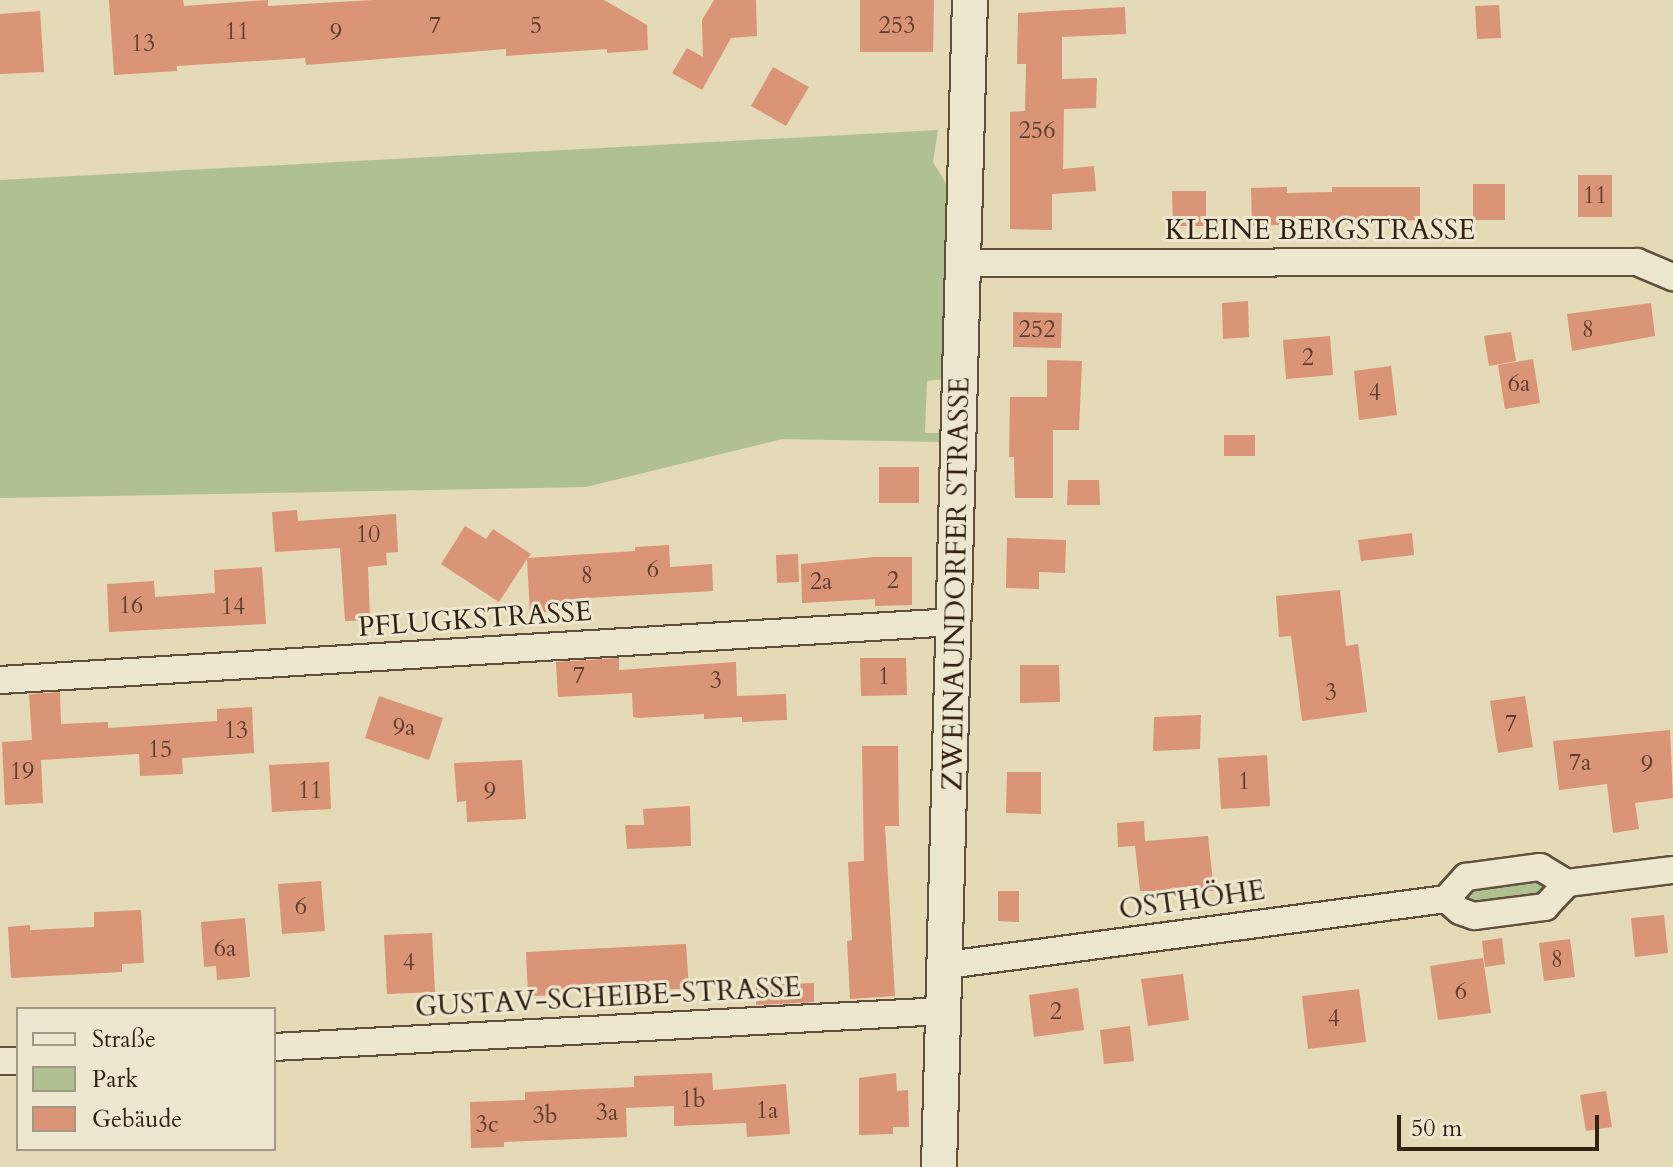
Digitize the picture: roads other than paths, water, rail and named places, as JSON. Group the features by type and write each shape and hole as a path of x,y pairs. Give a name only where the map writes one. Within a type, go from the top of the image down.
{"street":[{"name":"ZWEINAUNDORFER STRASSE","path":"939,1167 947,965 970,0"},
{"name":"KLEINE BERGSTRASSE","path":"964,263 1637,262 1673,277"},
{"name":"PFLUGKSTRASSE","path":"0,680 954,622"},
{"path":"1567,883 1545,907 1474,916 1460,911 1446,899 1466,877 1540,867 1567,883 1673,870"},
{"name":"OSTHÖHE","path":"947,965 1446,899"},
{"name":"GUSTAV-SCHEIBE-STRASSE","path":"276,1047 944,1011"}]}
